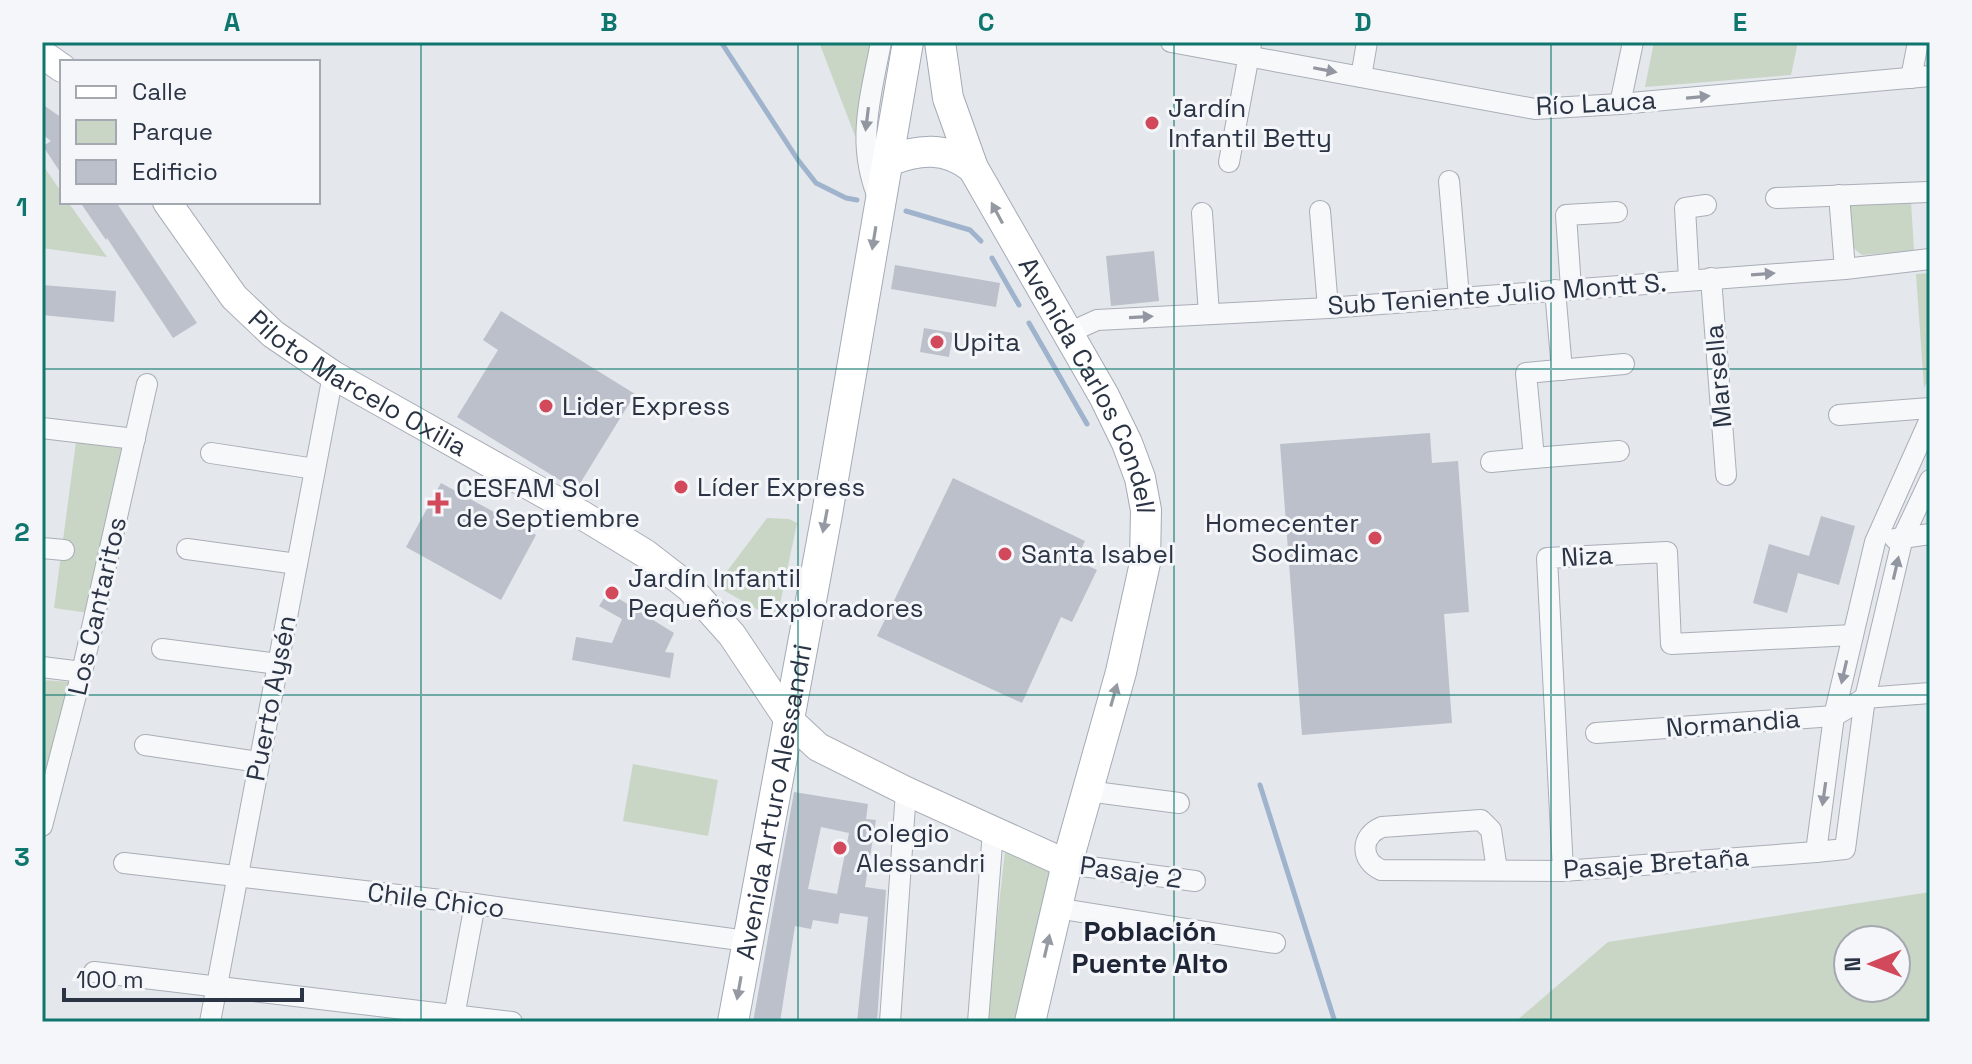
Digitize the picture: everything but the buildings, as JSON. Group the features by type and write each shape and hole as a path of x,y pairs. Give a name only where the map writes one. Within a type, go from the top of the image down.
{"main road":[{"name":"Avenida Arturo Alessandri","path":"733,1022 827,514 908,42"},
{"name":"Avenida Carlos Condell","path":"940,42 948,98 973,168 1104,396 1140,478 1146,510 1145,563 1119,678 1067,864 1030,1022"},
{"path":"888,161 908,153 932,150 955,155 973,168"}],"street":[{"name":"Avenida Arturo Alessandri","path":"880,202 870,180 865,123 881,42"},
{"name":"Río Lauca","path":"1171,42 1250,48 1361,77 1535,109 1920,77"},
{"path":"1361,77 1367,42"},
{"path":"1620,104 1633,42"},
{"path":"1918,42 1920,77"},
{"path":"1229,162 1250,48"},
{"path":"42,54 60,67"},
{"path":"1449,181 1459,297"},
{"path":"1776,198 1928,192"},
{"path":"1839,195 1845,269"},
{"name":"Piloto Marcelo Oxilia","path":"168,204 222,282 247,312 273,334 333,375 582,515 669,570 716,615 788,719 830,755 1067,864"},
{"path":"1689,279 1685,208 1706,205"},
{"path":"1320,211 1328,308"},
{"path":"1562,370 1566,215 1617,212"},
{"path":"1202,213 1209,314"},
{"name":"Sub Teniente Julio Montt S.","path":"1066,334 1097,320 1328,308 1845,269 1930,259"},
{"name":"Marsella","path":"1711,278 1726,475"},
{"path":"1534,458 1526,373 1624,364"},
{"name":"Puerto Aysén","path":"210,1022 333,375"},
{"name":"Los Cantaritos","path":"42,826 82,672 147,384"},
{"path":"1839,415 1930,408"},
{"path":"1930,419 1875,542 1834,716 1816,852 1845,849 1865,698 1903,537 1930,480"},
{"path":"42,428 135,439"},
{"path":"1491,462 1619,451"},
{"path":"211,453 315,469"},
{"path":"1875,542 1930,534"},
{"path":"42,548 64,550"},
{"path":"187,549 297,564"},
{"name":"Niza","path":"1563,871 1547,558 1667,552 1671,644 1853,635"},
{"path":"162,649 278,664"},
{"path":"42,667 82,672"},
{"path":"1865,698 1930,693"},
{"name":"Normandia","path":"1596,733 1834,716 1865,698"},
{"path":"145,745 259,762"},
{"path":"890,1022 906,791"},
{"path":"1087,791 1179,803"},
{"name":"Pasaje Bretaña","path":"1497,870 1491,830 1481,820 1382,827 1369,835 1364,847 1367,859 1381,870 1563,871 1816,852"},
{"path":"978,1022 993,831"},
{"name":"Chile Chico","path":"124,863 667,928 747,941"},
{"name":"Pasaje 2","path":"1067,864 1195,881"},
{"path":"454,1018 475,904"},
{"path":"1056,908 1275,943"},
{"path":"94,972 454,1018 512,1022"}],"green space":[{"path":"819,42 873,42 855,136"},
{"path":"1654,42 1798,42 1791,75 1645,87"},
{"path":"42,164 60,190 60,204 69,204 107,257 42,248"},
{"path":"1911,201 1914,251 1862,255 1849,244 1848,205"},
{"path":"1930,273 1930,376 1924,388 1916,274"},
{"path":"76,442 126,449 89,613 54,608"},
{"path":"767,518 789,519 797,523 778,614 769,616 716,586"},
{"path":"42,680 71,682 42,798"},
{"path":"633,764 718,780 708,836 623,821"},
{"path":"1005,851 1058,873 1021,1022 986,1022"},
{"path":"1930,892 1930,1022 1515,1022 1608,942"}],"waterway":[{"path":"721,42 816,183 857,200"},
{"path":"906,211 970,230 981,241"},
{"path":"992,258 1019,305"},
{"path":"1029,323 1087,424"},
{"path":"1260,785 1335,1022"}],"place":[{"name":"Jardín Infantil Betty","path":"1152,123"},
{"name":"Upita","path":"937,342"},
{"name":"Lider Express","path":"546,406"},
{"name":"Líder Express","path":"681,487"},
{"name":"CESFAM Sol de Septiembre","path":"438,503"},
{"name":"Homecenter Sodimac","path":"1375,538"},
{"name":"Santa Isabel","path":"1005,554"},
{"name":"Jardín Infantil Pequeños Exploradores","path":"612,593"},
{"name":"Colegio Alessandri","path":"840,848"}],"district":[{"name":"Población Puente Alto","path":"1150,947"}]}
